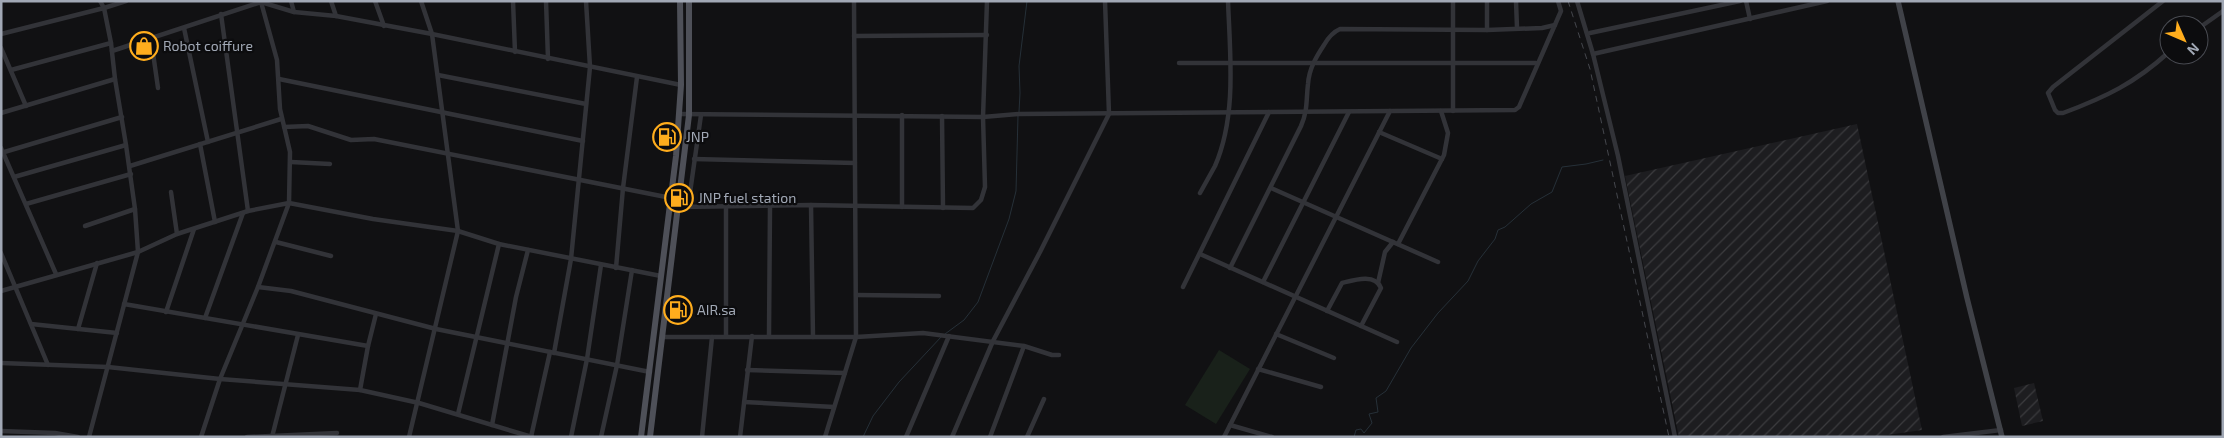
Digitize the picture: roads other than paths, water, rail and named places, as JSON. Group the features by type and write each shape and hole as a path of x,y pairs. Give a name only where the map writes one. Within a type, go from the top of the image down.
{"main road":[{"path":"641,437 671,198 679,114 681,85 680,1"},
{"path":"650,437 689,115 689,1"}],"street":[{"path":"89,437 138,252 130,166 115,79 111,43 104,8 100,1"},
{"path":"1,34 126,1"},
{"path":"291,1 294,12"},
{"path":"331,1 336,16"},
{"path":"375,1 384,26"},
{"path":"409,437 458,232 444,112 432,34 421,1"},
{"path":"513,1 515,52"},
{"path":"546,1 548,58"},
{"path":"1,363 108,367 220,380 286,383 360,390 418,403 531,437 552,352 571,259 590,67 586,1"},
{"path":"825,437 856,337 854,1"},
{"path":"679,207 811,205 970,209 976,206 981,200 984,187 983,117 987,1"},
{"path":"952,437 992,341 1040,252 1109,114 1105,1"},
{"path":"1200,193 1215,166 1230,102 1228,1"},
{"path":"1453,1 1453,111"},
{"path":"1487,1 1487,30"},
{"path":"1516,1 1517,28"},
{"path":"679,114 983,117 1018,114 1518,109 1536,63 1561,11 1558,1"},
{"path":"1577,1 1593,54 1618,156 1676,437"},
{"path":"1590,33 1740,1"},
{"path":"1746,1 1750,19"},
{"path":"1593,54 1827,1"},
{"path":"1898,1 1967,298 2002,437"},
{"path":"2159,61 2150,70 2122,88 2063,113 2058,113 2055,110 2048,94 2053,87 2163,1"},
{"path":"201,437 220,380 276,242 289,203 292,162 281,119 277,90 279,79 277,60 261,2"},
{"path":"112,51 261,2 294,12 336,16 432,34 681,85"},
{"path":"2209,20 2223,10"},
{"path":"205,318 246,212 238,133 221,14"},
{"path":"1230,268 1307,112 1308,84 1313,63 1326,41 1335,31 1340,29 1487,30 1542,28 1554,25"},
{"path":"184,28 208,142"},
{"path":"854,36 987,35"},
{"path":"151,39 158,88"},
{"path":"11,70 111,43"},
{"path":"1,48 26,106"},
{"path":"1179,63 1536,63"},
{"path":"438,75 586,104"},
{"path":"616,268 623,188 637,76"},
{"path":"1,113 115,79"},
{"path":"279,79 583,141"},
{"path":"1224,437 1390,111"},
{"path":"1378,283 1385,252 1396,243 1442,159 1448,134 1441,111"},
{"path":"1183,287 1269,112"},
{"path":"1263,282 1349,112"},
{"path":"688,207 701,115"},
{"path":"902,116 902,207"},
{"path":"942,116 943,208"},
{"path":"56,274 2,151 122,117"},
{"path":"130,166 281,119"},
{"path":"284,127 308,126 352,140 374,138 671,198"},
{"path":"1379,132 1442,159"},
{"path":"200,144 214,222"},
{"path":"14,177 126,145"},
{"path":"694,159 855,163"},
{"path":"292,162 330,164"},
{"path":"26,204 131,174"},
{"path":"1271,188 1438,262"},
{"path":"171,192 177,234"},
{"path":"1,291 15,285 138,252 177,234 246,212 289,203 458,232 499,244 661,276"},
{"path":"811,205 813,336"},
{"path":"726,206 726,336"},
{"path":"769,336 770,206"},
{"path":"85,226 135,210"},
{"path":"166,312 194,229"},
{"path":"276,242 331,256"},
{"path":"458,414 499,244"},
{"path":"492,425 507,344 528,250"},
{"path":"1,253 48,365"},
{"path":"1200,254 1397,342"},
{"path":"78,329 97,263"},
{"path":"571,437 587,359 601,265"},
{"path":"601,437 617,365 632,270"},
{"path":"1327,311 1342,284 1368,278 1378,283 1381,288 1361,326"},
{"path":"258,287 291,291 436,329 650,372"},
{"path":"856,295 939,296"},
{"path":"124,304 368,346"},
{"path":"360,390 376,314"},
{"path":"30,324 117,332"},
{"path":"662,337 856,337 923,333 992,341 1024,346 1052,355 1059,354"},
{"path":"1276,334 1334,358"},
{"path":"272,436 298,335"},
{"path":"740,437 752,336"},
{"path":"906,437 949,336"},
{"path":"702,437 712,337"},
{"path":"990,437 1024,346"},
{"path":"747,370 845,372"},
{"path":"1258,370 1321,387"},
{"path":"1027,437 1044,399"},
{"path":"744,402 834,407"},
{"path":"1230,424 1272,437"},
{"path":"1943,437 2000,430"},
{"path":"1,431 64,434 78,437"},
{"path":"246,437 336,433"}],"waterway":[{"path":"1019,112 1019,66 1027,1"},
{"path":"945,334 964,320 978,302 1009,219 1016,191 1018,116"},
{"path":"1354,437 1356,430 1361,429 1364,433 1372,423 1369,414 1378,412 1376,398 1386,391 1411,348 1438,313 1468,281 1478,261 1495,239 1498,230 1505,227 1531,204 1552,192 1562,167 1603,160"},
{"path":"863,437 873,416 899,382 942,336"}],"railway":[{"path":"1568,1 1590,69 1669,437"}],"place":[{"name":"Robot coiffure","path":"144,46"},
{"name":"JNP","path":"667,137"},
{"name":"JNP fuel station","path":"679,198"},
{"name":"AIR.sa","path":"678,310"}]}
